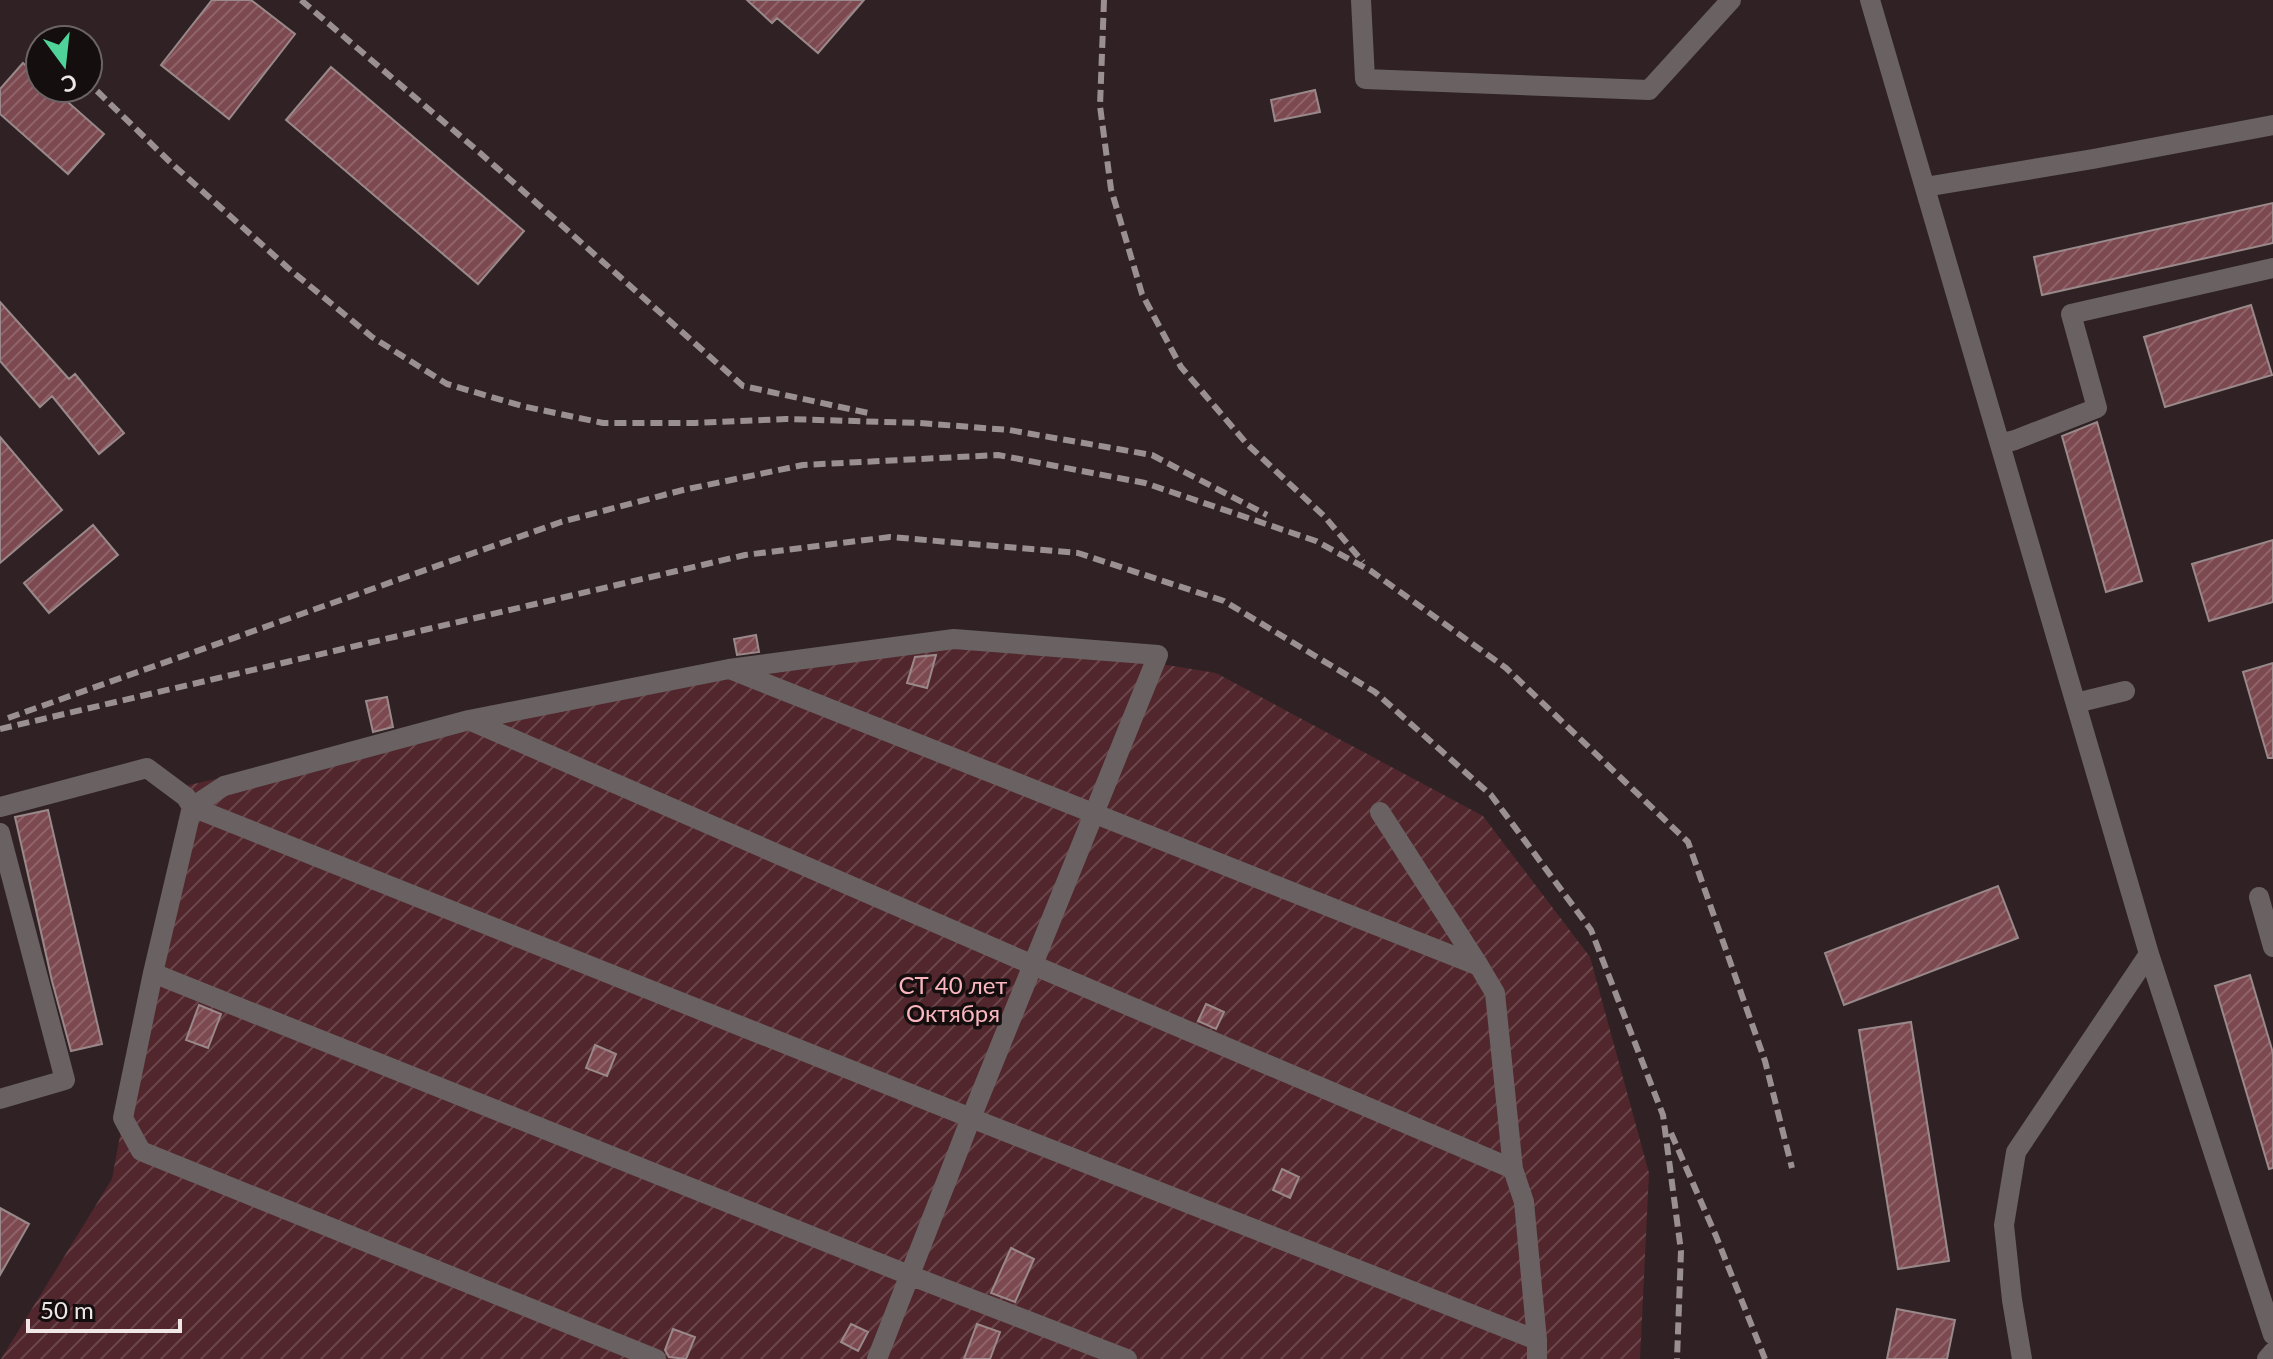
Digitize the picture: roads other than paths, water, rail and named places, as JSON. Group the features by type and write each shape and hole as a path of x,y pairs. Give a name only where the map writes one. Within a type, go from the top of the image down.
{"street":[{"path":"1361,0 1365,79 1649,90 1731,0"},
{"path":"1870,0 2149,954 2273,1335"},
{"path":"1925,187 2273,125"},
{"path":"2000,444 2097,408 2071,314 2273,268"},
{"path":"656,1359 141,1151 123,1118 192,807 224,786 469,720 729,669 954,639 1158,655 877,1359"},
{"path":"729,669 1479,966"},
{"path":"2076,703 2125,691"},
{"path":"469,720 1513,1169"},
{"path":"0,807 147,768 186,797 192,807 971,1118 1537,1350 1524,1202 1513,1169 1495,993 1380,812"},
{"path":"0,833 65,1080 0,1099"},
{"path":"2259,897 2273,947"},
{"path":"2022,1359 2004,1225 2016,1152 2149,954"},
{"path":"153,973 1127,1359"},
{"path":"2267,1359 2273,1352"}],"railway":[{"path":"301,0 479,152 743,386 873,414"},
{"path":"1104,0 1100,106 1111,189 1142,294 1181,367 1247,444 1324,516 1363,562"},
{"path":"104,98 288,268 372,337 447,384 522,406 603,423 786,419 920,423 1009,430 1152,455 1267,515"},
{"path":"8,718 561,522 683,490 803,465 998,455 1145,483 1316,541 1371,571 1506,668 1688,842 1765,1061 1792,1168"},
{"path":"0,729 745,555 890,537 1078,553 1224,601 1375,692 1491,795 1591,930 1663,1115 1681,1251 1677,1359"},
{"path":"1671,1133 1765,1359"}],"park label":[{"name":"СТ 40 лет Октября","path":"953,998"}]}
